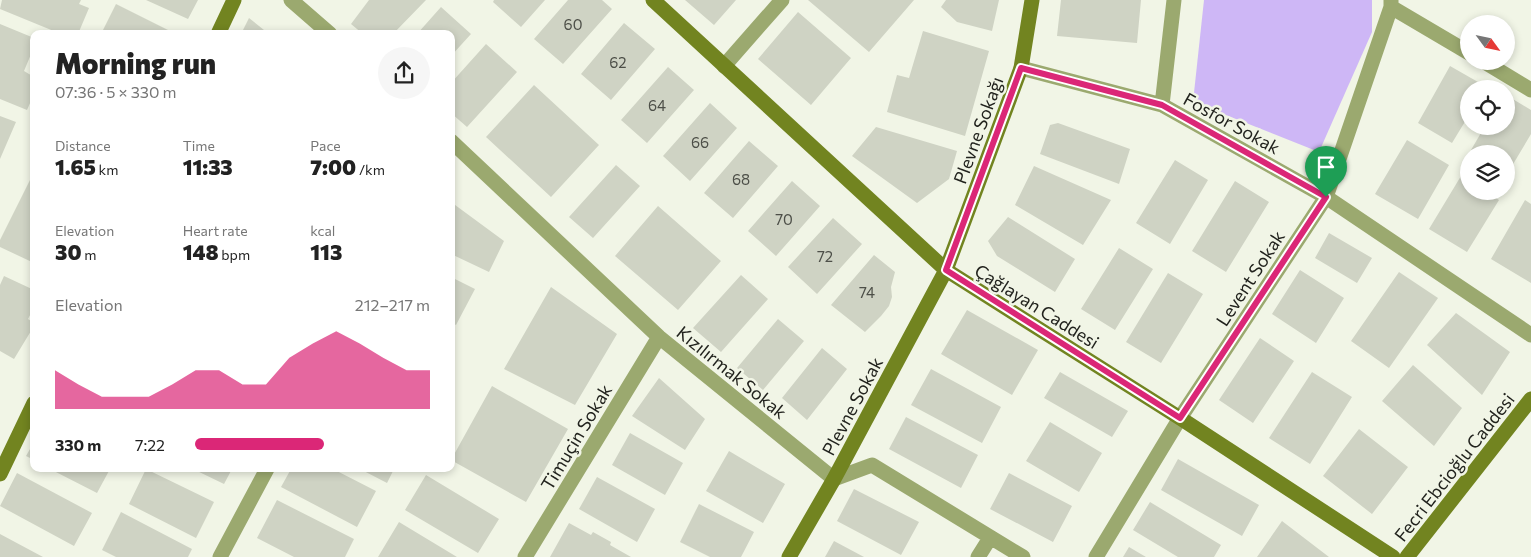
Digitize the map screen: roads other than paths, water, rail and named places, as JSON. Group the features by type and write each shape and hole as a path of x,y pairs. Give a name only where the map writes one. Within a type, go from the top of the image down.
{"street":[{"path":"220,30 234,0"},
{"path":"291,0 325,30"},
{"name":"Çağlayan Caddesi","path":"652,0 946,270 1180,418 1393,557"},
{"path":"724,66 782,0"},
{"name":"Plevne Sokağı","path":"946,270 1021,68 1032,0"},
{"path":"1162,105 1174,0"},
{"path":"1391,3 1460,47"},
{"name":"Levent Sokak","path":"1096,557 1180,418 1326,197 1391,3"},
{"name":"Fosfor Sokak","path":"1021,68 1162,105 1326,197 1531,335"},
{"path":"1498,70 1531,90"},
{"name":"Kızılırmak Sokak","path":"455,145 658,337 834,479"},
{"name":"Plevne Sokak","path":"789,557 834,479 946,270"},
{"name":"Timuçin Sokak","path":"525,557 658,337"},
{"name":"Fecri Ebcioğlu Caddesi","path":"1406,557 1531,399"},
{"path":"0,474 4,453 30,410"},
{"path":"834,479 872,465 1023,557"},
{"path":"220,557 265,472"},
{"path":"978,557 990,538"}]}
